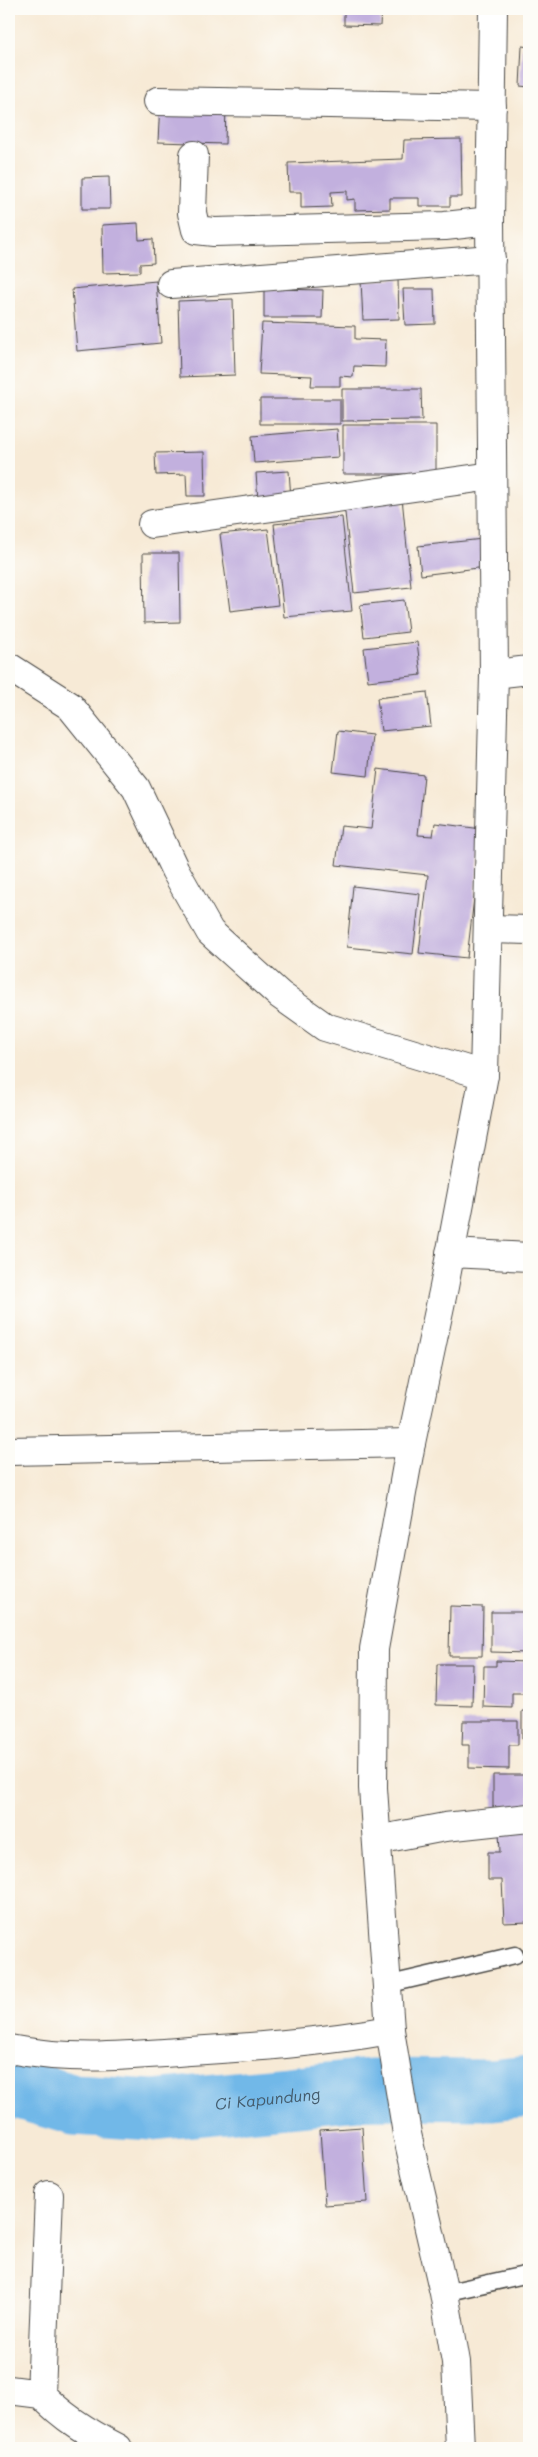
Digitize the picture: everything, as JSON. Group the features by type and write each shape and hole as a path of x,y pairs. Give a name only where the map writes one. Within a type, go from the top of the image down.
{"street":[{"path":"460,2448 456,2362 444,2292 407,2134 392,2043 386,1985 373,1788 374,1649 411,1443 484,1076 494,674 490,220 493,9"},
{"path":"158,101 492,107"},
{"path":"194,155 192,213 196,230 214,232 435,226 490,220"},
{"path":"171,284 491,259"},
{"path":"152,524 492,476"},
{"path":"9,667 70,706 136,788 175,870 210,932 280,995 324,1027 484,1076"},
{"path":"494,674 529,670"},
{"path":"489,929 529,930"},
{"path":"450,1253 529,1257"},
{"path":"9,1451 411,1443"},
{"path":"377,1840 445,1827 529,1818"},
{"path":"9,2049 40,2055 75,2057 134,2055 324,2041 392,2043"},
{"path":"41,2394 50,2195"},
{"path":"9,2390 41,2394 53,2408 90,2434 118,2448"}],"lane":[{"path":"386,1985 515,1955"},
{"path":"444,2292 529,2274"}],"building":[{"path":"344,9 381,9 380,26 344,25"},
{"path":"522,46 529,47 529,87 520,86"},
{"path":"160,102 226,105 225,144 158,142"},
{"path":"461,139 462,197 450,197 450,206 419,206 419,198 390,198 390,209 355,210 355,199 347,200 347,191 331,192 332,207 301,208 301,192 289,192 288,163 403,159 404,140"},
{"path":"109,177 110,209 82,209 82,178"},
{"path":"138,223 139,240 153,239 154,263 140,264 140,272 103,273 102,225"},
{"path":"398,279 399,319 363,320 361,281"},
{"path":"156,281 161,343 77,351 72,289"},
{"path":"264,289 323,290 322,318 264,318"},
{"path":"403,289 434,289 435,324 405,325"},
{"path":"233,299 235,375 180,377 178,301"},
{"path":"262,323 355,326 355,339 386,340 385,367 354,366 353,377 340,376 340,386 311,386 312,376 259,374"},
{"path":"342,389 421,389 422,420 342,421"},
{"path":"260,399 340,399 340,424 260,424"},
{"path":"343,425 436,425 436,474 343,474"},
{"path":"337,429 339,457 254,463 252,436"},
{"path":"204,452 205,496 187,496 186,474 156,475 155,453"},
{"path":"289,471 291,498 258,500 256,473"},
{"path":"402,498 411,587 354,593 344,504"},
{"path":"342,517 352,611 284,617 274,524"},
{"path":"268,529 278,605 230,611 220,534"},
{"path":"483,539 486,567 421,575 418,546"},
{"path":"143,553 179,553 180,622 144,623"},
{"path":"404,600 408,632 364,637 360,605"},
{"path":"417,642 421,675 368,681 364,648"},
{"path":"427,692 431,726 381,731 377,698"},
{"path":"338,731 372,735 368,776 333,772"},
{"path":"378,769 424,775 418,835 433,836 435,823 482,829 467,958 419,953 428,875 336,865 341,826 371,829"},
{"path":"353,886 420,894 413,954 347,947"},
{"path":"450,1606 483,1607 482,1656 449,1656"},
{"path":"491,1612 529,1612 529,1653 491,1652"},
{"path":"496,1661 529,1662 529,1693 512,1693 512,1708 483,1707 484,1666 496,1666"},
{"path":"437,1664 473,1664 472,1706 436,1705"},
{"path":"522,1711 529,1711 529,1739 522,1739"},
{"path":"463,1721 518,1721 518,1745 509,1745 509,1769 469,1768 469,1745 462,1745"},
{"path":"493,1775 529,1775 529,1807 493,1807"},
{"path":"529,1829 529,1922 504,1923 502,1880 488,1880 488,1852 500,1852 499,1831"},
{"path":"362,2127 367,2202 325,2205 320,2130"}],"waterway":[{"name":"Ci Kapundung","path":"9,2086 74,2105 153,2110 369,2089 492,2090 529,2086"}]}
